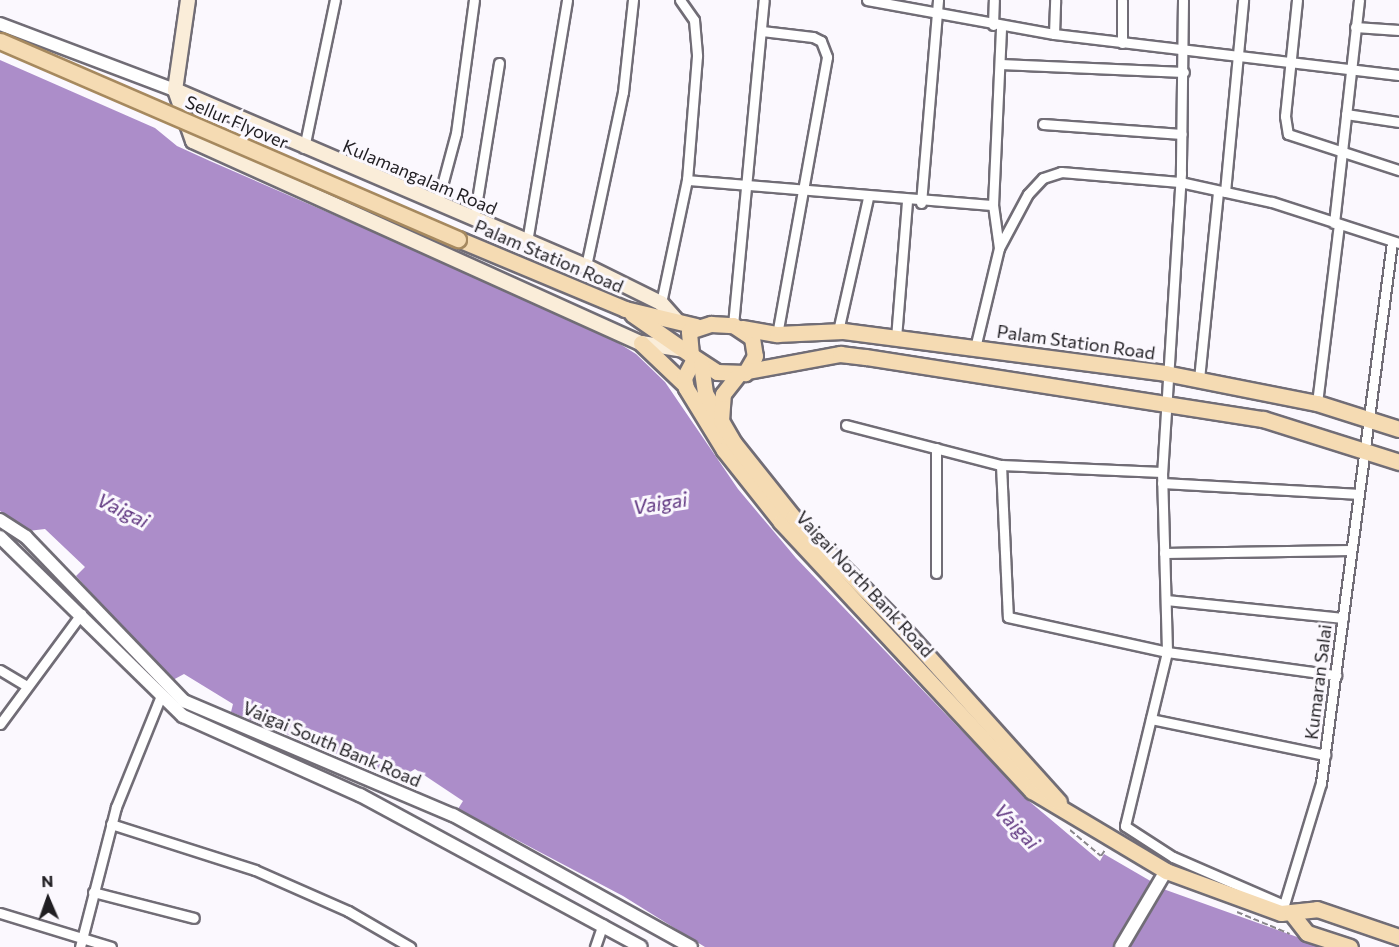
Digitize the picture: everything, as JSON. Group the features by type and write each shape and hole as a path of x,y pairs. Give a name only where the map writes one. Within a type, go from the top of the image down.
{"main road":[{"path":"188,0 175,90 193,141 211,153 590,315 641,343 692,357"},
{"name":"Sellur Flyover","path":"0,41 458,239"},
{"name":"Kulamangalam Road","path":"175,90 304,148 586,266 661,303 677,321"},
{"name":"Palam Station Road","path":"458,239 625,309 696,326 738,326 777,334 838,331 1165,373 1317,403 1399,429"},
{"name":"Palam Station Road","path":"625,309 692,357 742,374"},
{"path":"685,385 692,357 687,339 696,326"},
{"path":"721,421 723,394 742,374 755,350 738,326"},
{"name":"Vaigai North Bank Road","path":"641,343 685,385 724,450 781,522 1032,791 1069,811 1162,876 1286,911 1317,909 1399,937"},
{"path":"742,374 840,354 1166,403 1263,420 1399,462"},
{"name":"Vaigai North Bank Road","path":"692,357 701,383 721,421 793,517 898,624 1069,811"},
{"name":"Vaigai North Bank Road","path":"1286,911 1307,933 1350,947"}],"street":[{"path":"304,148 335,0"},
{"path":"437,204 456,133 474,0"},
{"path":"526,242 567,0"},
{"path":"586,266 623,93 633,0"},
{"path":"661,303 687,180 697,56 694,20 680,0"},
{"path":"738,326 764,0"},
{"path":"867,0 895,3 937,16 1054,34 1184,52 1399,75"},
{"path":"921,203 938,0"},
{"path":"994,0 1000,64 993,206 999,248"},
{"path":"1054,34 1055,0"},
{"path":"1122,0 1122,43"},
{"path":"1183,0 1184,72 1180,182 1165,373 1166,403 1162,472 1167,652 1125,826 1173,857 1286,911"},
{"path":"1199,379 1239,57 1243,0"},
{"path":"1296,0 1286,130 1341,155 1399,170"},
{"path":"1317,403 1341,155 1359,0"},
{"path":"0,24 175,90"},
{"path":"1355,27 1399,30"},
{"path":"762,31 813,37 825,48 806,193 777,334"},
{"path":"474,219 499,63"},
{"path":"1000,64 1184,72"},
{"path":"1346,114 1399,122"},
{"path":"1043,124 1182,134"},
{"path":"975,348 999,248 1043,178 1081,170 1180,182 1221,191 1395,243"},
{"path":"687,180 748,188 907,202 993,206"},
{"path":"838,331 868,198"},
{"path":"896,338 907,202"},
{"name":"Kumaran Salai","path":"1286,911 1325,755 1356,494 1370,420 1395,243"},
{"path":"846,425 1001,465 1162,472"},
{"path":"936,448 936,573"},
{"path":"1001,465 1008,617 1167,652 1336,675"},
{"path":"1162,483 1356,494"},
{"name":"Vaigai South Bank Road","path":"0,520 26,537 184,701 453,815 692,947"},
{"name":"Vaigai South Bank Road","path":"0,537 81,614 160,698 183,716 360,795 603,924 641,947"},
{"path":"1164,553 1350,550"},
{"path":"1166,600 1343,618"},
{"path":"0,724 25,685 81,614"},
{"path":"0,670 25,685"},
{"path":"80,942 111,824 160,698"},
{"path":"1151,719 1325,755"},
{"path":"111,824 255,870 348,911 410,947"},
{"path":"1121,947 1162,876"},
{"path":"93,892 194,918"},
{"path":"0,913 80,942 111,947"},
{"path":"595,947 603,924"}],"water":[{"name":"Vaigai","path":"0,60 155,128 177,146 210,161 594,328 636,354 665,382 738,489 796,558 1030,802 1100,861 1104,854 1166,890 1325,947 705,947 623,896 458,809 463,801 415,769 399,779 231,712 233,704 184,674 171,681 76,576 85,567 45,529 28,531 0,511"}]}
